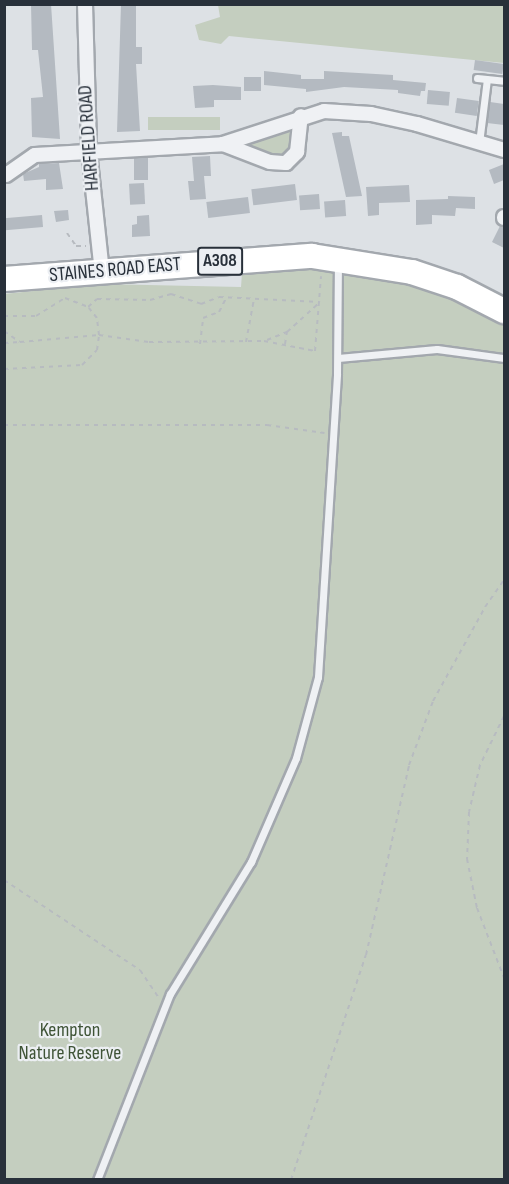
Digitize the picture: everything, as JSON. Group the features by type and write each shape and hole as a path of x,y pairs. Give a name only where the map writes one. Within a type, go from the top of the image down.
{"highway":[{"name":"STAINES ROAD EAST","path":"4,279 285,256 339,258 412,272 457,287 504,311"}],"street":[{"name":"HARFIELD ROAD","path":"85,4 89,151 102,272"},
{"path":"6,175 35,155 224,144 301,116 324,111 371,114 417,124 479,146 504,150"},
{"path":"224,144 270,162 286,163 297,152 301,116"}],"lane":[{"path":"477,78 504,81"},
{"path":"479,146 487,79"},
{"path":"98,1179 170,994 251,862 296,758 318,677 330,434 338,358 339,258"},
{"path":"338,358 437,349 504,358"}],"path":[{"path":"67,233 75,246 98,246"},
{"path":"4,343 99,335 200,344 264,341 315,351 321,276"},
{"path":"88,307 97,299 150,300 171,294 192,304 226,298 320,302"},
{"path":"4,316 36,316 65,298 88,307 97,318 99,335 97,350 82,365 4,369"},
{"path":"200,344 203,318 219,312 226,298"},
{"path":"246,342 254,299"},
{"path":"264,341 287,332 320,302"},
{"path":"4,331 20,342"},
{"path":"285,344 287,332"},
{"path":"4,424 267,425 330,434"},
{"path":"291,1179 366,955 409,765 433,701 485,607 504,580"},
{"path":"504,716 480,765 469,812 467,859 477,908 504,978"},
{"path":"4,880 140,970 157,994 162,1012"}],"green space":[{"path":"218,5 504,5 504,63 229,36 221,44 199,40 195,25 220,17"},
{"path":"301,116 286,163 223,144"},
{"path":"148,117 220,117 220,130 148,130"},
{"name":"Kempton Nature Reserve","path":"339,258 504,311 504,1179 5,1179 4,294 100,284 241,287 243,259"}],"building":[{"path":"31,4 51,4 60,139 32,137 31,98 43,97 38,50 32,50"},
{"path":"121,4 136,4 136,47 142,47 142,64 136,64 140,131 117,132"},
{"path":"475,60 504,64 502,74 474,70"},
{"path":"264,71 301,75 301,79 324,79 324,71 393,75 393,80 426,83 425,91 421,91 420,96 398,93 398,90 344,87 306,92 306,89 264,85"},
{"path":"244,77 261,77 261,91 244,91"},
{"path":"193,86 241,87 241,100 214,100 214,107 195,108"},
{"path":"428,90 450,92 449,106 427,104"},
{"path":"457,98 479,101 477,116 455,113"},
{"path":"490,102 504,104 504,125 487,123"},
{"path":"342,132 342,136 349,136 362,196 346,197 332,133"},
{"path":"210,156 211,176 204,176 206,199 190,200 188,181 194,181 192,157"},
{"path":"134,158 148,158 148,180 134,180"},
{"path":"59,163 63,189 46,190 46,179 24,181 23,174 39,167 39,164"},
{"path":"504,164 504,180 494,184 489,170"},
{"path":"144,183 145,204 130,205 129,184"},
{"path":"295,184 297,200 253,205 251,189"},
{"path":"409,185 410,202 379,203 379,215 368,216 366,187"},
{"path":"319,194 320,209 300,210 299,195"},
{"path":"448,196 475,197 475,209 456,208 455,216 432,215 432,224 416,225 416,200 448,199"},
{"path":"248,197 250,213 208,218 206,202"},
{"path":"345,200 346,216 325,217 324,201"},
{"path":"68,210 69,220 56,222 54,211"},
{"path":"42,215 43,227 5,230 4,218"},
{"path":"149,215 150,236 132,237 132,225 137,224 137,216"},
{"path":"500,226 504,227 504,248 492,242"}]}
